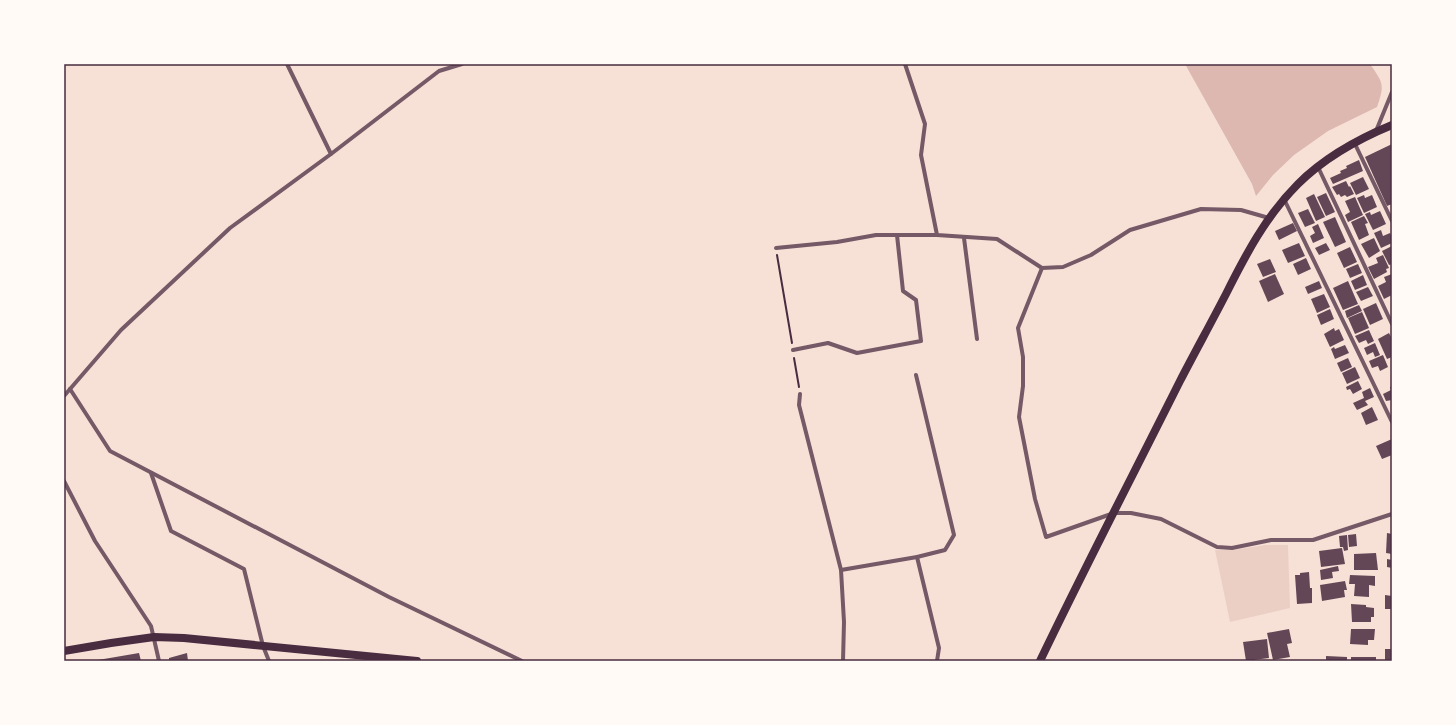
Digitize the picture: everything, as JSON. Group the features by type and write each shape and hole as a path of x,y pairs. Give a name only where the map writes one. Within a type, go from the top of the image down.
{"main road":[{"path":"1040,661 1095,549 1227,291 1249,250 1269,218 1298,183 1318,166 1354,142 1392,125"},
{"path":"64,651 154,638 184,638 417,661"}],"street":[{"path":"286,64 331,154"},
{"path":"64,396 121,330 230,228 331,154 440,71 462,64"},
{"path":"905,64 925,124 921,155 937,235"},
{"path":"1376,131 1392,92"},
{"path":"1354,142 1392,220"},
{"path":"1318,166 1392,324"},
{"path":"1284,199 1392,422"},
{"path":"776,248 837,242 876,235 937,235 997,239 1042,268 1063,267 1091,255 1130,230 1201,209 1241,210 1269,218"},
{"path":"793,350 828,343 857,353 921,341 916,300 904,291 897,235"},
{"path":"964,238 977,339"},
{"path":"1042,268 1018,328 1023,364 1023,386 1019,417 1035,499 1046,537 1114,513 1131,514 1161,519 1217,547 1232,548 1271,540 1313,540 1392,514"},
{"path":"841,570 917,557 945,550 954,535 916,375"},
{"path":"70,389 110,451 389,597 522,661"},
{"path":"800,394 799,405 841,570 844,622 843,661"},
{"path":"150,472 171,531 244,570 263,646 269,661"},
{"path":"64,481 94,541 151,626 159,661"},
{"path":"917,557 939,648 937,661"}],"path":[{"path":"776,248 800,394"}],"shaded area":[{"path":"1185,64 1370,64 1380,80 1382,88 1377,107 1328,131 1294,155 1273,175 1256,196 1252,184"},
{"path":"1265,545 1288,545 1290,608 1230,622 1215,550 1233,550"}],"building":[{"path":"1392,144 1392,204 1387,206 1365,157"},
{"path":"1359,160 1363,171 1333,184 1330,178 1341,173 1340,171 1347,168 1346,166"},
{"path":"1363,177 1369,189 1356,195 1350,183"},
{"path":"1346,181 1354,194 1347,197 1345,195 1341,197 1339,194 1337,195 1332,187"},
{"path":"1326,193 1335,212 1326,216 1317,197"},
{"path":"1314,194 1325,217 1316,221 1306,198"},
{"path":"1364,195 1365,198 1372,195 1377,207 1364,213 1357,198"},
{"path":"1355,197 1363,215 1348,222 1345,215 1350,212 1345,201"},
{"path":"1308,209 1315,223 1305,227 1298,213"},
{"path":"1380,211 1386,224 1373,230 1365,214 1370,212 1371,215"},
{"path":"1364,216 1368,223 1365,224 1369,235 1359,240 1351,222"},
{"path":"1335,217 1346,242 1335,247 1323,222"},
{"path":"1293,223 1297,231 1279,240 1275,231"},
{"path":"1318,224 1324,238 1313,243 1310,236 1315,233 1312,227"},
{"path":"1381,230 1383,236 1390,233 1392,243 1381,248 1374,233"},
{"path":"1374,238 1380,251 1369,258 1361,244"},
{"path":"1299,243 1305,256 1288,263 1282,250"},
{"path":"1326,243 1330,250 1319,255 1315,248"},
{"path":"1392,246 1392,264 1389,265 1382,251"},
{"path":"1350,247 1357,262 1344,268 1337,253"},
{"path":"1383,255 1389,268 1386,269 1387,272 1374,279 1368,267 1378,263 1376,258"},
{"path":"1306,258 1311,269 1298,275 1293,264"},
{"path":"1270,259 1276,272 1263,277 1257,264"},
{"path":"1358,264 1362,273 1350,278 1346,269"},
{"path":"1275,274 1284,294 1268,302 1259,281"},
{"path":"1392,274 1392,295 1384,299 1378,286 1386,282 1384,277"},
{"path":"1363,275 1367,285 1355,290 1351,281"},
{"path":"1319,281 1322,288 1308,294 1305,287"},
{"path":"1348,281 1358,304 1343,310 1333,288"},
{"path":"1368,287 1373,296 1361,301 1356,292"},
{"path":"1324,294 1330,307 1317,313 1311,299"},
{"path":"1376,303 1383,319 1370,325 1363,309"},
{"path":"1359,305 1362,311 1347,318 1345,311"},
{"path":"1330,309 1334,319 1321,325 1317,315"},
{"path":"1362,312 1369,328 1355,334 1348,318"},
{"path":"1334,328 1335,331 1339,329 1344,340 1330,347 1324,334"},
{"path":"1369,330 1374,341 1368,344 1366,340 1359,343 1355,336"},
{"path":"1389,333 1392,339 1392,357 1387,359 1378,339"},
{"path":"1375,343 1380,355 1375,357 1373,352 1367,355 1364,348"},
{"path":"1345,345 1349,353 1335,359 1331,349"},
{"path":"1383,355 1388,367 1380,371 1378,366 1372,368 1369,361"},
{"path":"1348,358 1352,367 1341,372 1337,363"},
{"path":"1355,367 1360,378 1347,384 1342,373"},
{"path":"1358,381 1362,389 1353,394 1350,389 1347,390 1346,387"},
{"path":"1392,386 1392,400 1386,401 1383,394 1391,390 1390,387"},
{"path":"1370,388 1374,397 1365,401 1368,405 1357,410 1353,403 1364,398 1362,392"},
{"path":"1372,407 1378,420 1366,425 1361,413"},
{"path":"1392,439 1392,455 1382,459 1376,446"},
{"path":"1387,533 1392,534 1392,554 1386,553"},
{"path":"1356,534 1357,546 1349,547 1348,535"},
{"path":"1347,535 1348,550 1344,551 1343,547 1340,547 1339,536"},
{"path":"1342,548 1345,564 1321,567 1319,551"},
{"path":"1376,553 1378,570 1354,570 1354,554"},
{"path":"1387,559 1392,560 1392,568 1387,567"},
{"path":"1338,566 1339,571 1332,572 1333,578 1321,580 1320,570"},
{"path":"1309,572 1310,588 1312,588 1312,603 1297,604 1295,575"},
{"path":"1350,575 1375,576 1375,586 1369,585 1369,597 1354,596 1355,584 1349,584"},
{"path":"1345,581 1347,590 1344,590 1345,597 1322,601 1320,585"},
{"path":"1385,595 1392,596 1392,609 1385,609"},
{"path":"1351,604 1366,605 1366,607 1374,608 1374,617 1371,617 1371,622 1352,622"},
{"path":"1289,629 1292,643 1287,644 1290,657 1273,660 1267,633"},
{"path":"1351,629 1375,629 1374,640 1368,640 1368,645 1350,644"},
{"path":"1267,639 1269,658 1246,661 1243,642"},
{"path":"1385,649 1392,649 1392,661 1385,661"},
{"path":"139,653 141,661 98,661 98,660"},
{"path":"187,653 188,661 169,661 169,658"},
{"path":"1326,656 1347,657 1347,661 1326,661"},
{"path":"1351,657 1376,657 1376,661 1351,661"}]}
